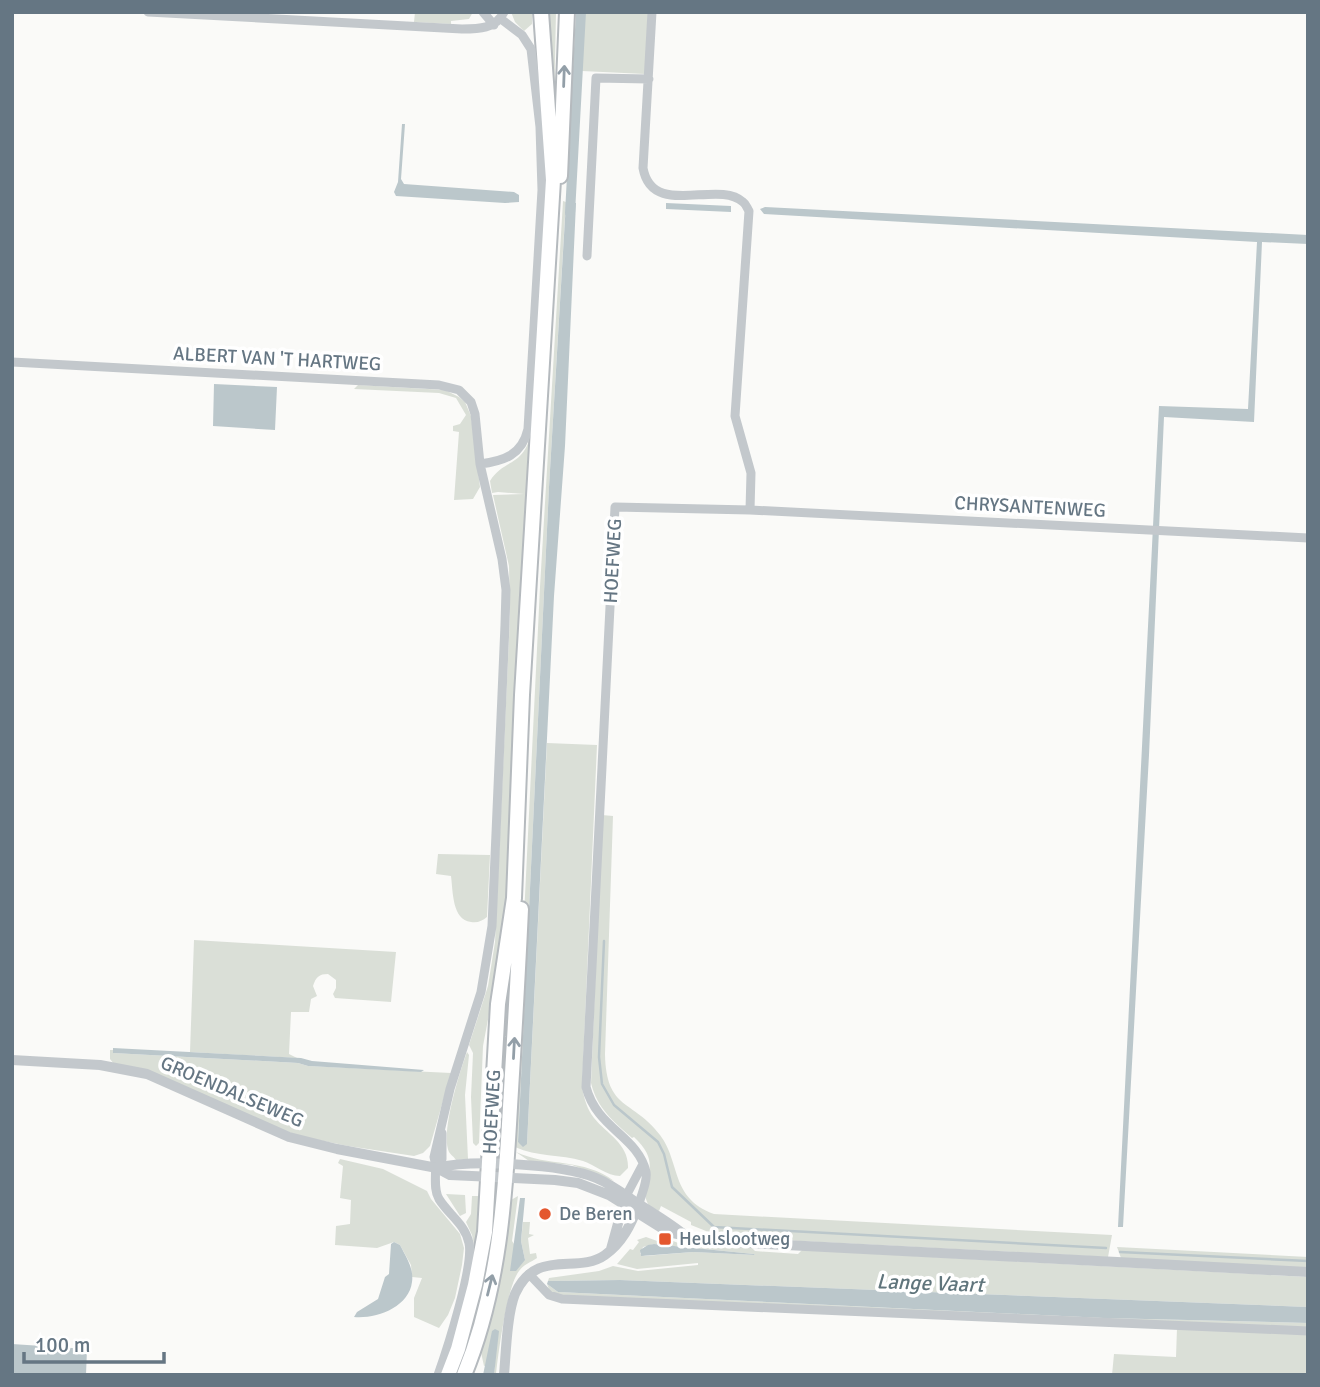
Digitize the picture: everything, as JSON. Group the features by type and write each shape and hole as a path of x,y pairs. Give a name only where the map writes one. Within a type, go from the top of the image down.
{"main road":[{"name":"HOEFWEG","path":"448,1375 458,1349 475,1285 485,1232 498,1004 514,898 522,695 553,180 541,12"},
{"name":"HOEFWEG","path":"464,1375 473,1351 499,1245 507,1172 567,12"}],"street":[{"path":"148,12 462,29 479,29 500,19"},
{"path":"480,464 504,460 516,453 522,446 528,429 542,190 540,127 531,48 523,35 500,19 483,12"},
{"path":"652,12 644,177 651,188 661,193 731,196 743,201 749,211 735,416 751,473 750,510"},
{"path":"587,256 596,78 649,79"},
{"name":"ALBERT VAN 'T HARTWEG","path":"12,362 452,387 460,390 471,402 480,464"},
{"name":"HOEFWEG","path":"438,1375 467,1272 470,1246 459,1222 438,1198 437,1168 444,1146 441,1131 450,1089 481,992 492,926 506,590 499,540 480,464"},
{"name":"HOEFWEG","path":"643,1164 635,1149 600,1117 593,1107 586,1087 615,507 750,510"},
{"name":"CHRYSANTENWEG","path":"750,510 1308,538"},
{"name":"GROENDALSEWEG","path":"12,1060 100,1065 146,1074 289,1137 437,1168 451,1164 507,1172"},
{"path":"611,1249 625,1200 643,1164"},
{"path":"504,1375 511,1306 520,1284 529,1274 545,1266 598,1258 624,1237 646,1178 643,1164"},
{"path":"507,1172 561,1169 594,1177 668,1232 711,1241 1308,1272"},
{"path":"529,1274 549,1295 562,1299 1308,1331"}],"shaded area":[{"path":"415,12 473,12 469,19 451,21 451,24 414,22"},
{"path":"511,12 532,12 532,24 524,31 515,22"},
{"path":"547,12 556,12 554,110"},
{"path":"585,12 648,12 645,74 582,71"},
{"path":"402,124 405,124 401,179 404,184 514,192 519,195 519,202 396,196 394,192 398,182"},
{"path":"563,201 566,202 549,487 518,1142 527,1144 547,743 597,745 582,1087 592,1115 625,1152 628,1168 620,1176 583,1161 523,1150 515,1147 513,1143 540,587"},
{"path":"566,202 576,203 565,446 554,596 527,1144 523,1147 518,1142 549,487"},
{"path":"666,203 731,206 731,212 666,209"},
{"path":"765,207 1308,235 1308,244 1262,242 1254,422 1164,417 1149,755 1123,1227 1118,1227 1159,406 1248,409 1257,242 764,214 760,209"},
{"path":"214,384 277,387 275,430 213,426"},
{"path":"358,385 445,390 465,402 471,416 480,487 473,499 454,500 459,432 453,431 453,426 460,424 466,415 456,398 439,393 354,389"},
{"path":"532,429 505,929 483,1046 479,1143 476,1146 473,1143 471,1097 473,1053 469,1045 488,986 495,942 510,616 509,566 493,495 524,494 492,493 490,481 501,469 519,457 529,441"},
{"path":"602,815 613,816 605,1054 610,1086 623,1102 660,1135 667,1146 678,1179 690,1199 714,1214 1112,1235 1108,1257 721,1237 691,1225 691,1222 661,1206 659,1211 649,1206 645,1189 649,1158 634,1137 607,1114 597,1100 591,1083"},
{"path":"438,854 490,855 487,917 473,922 460,916 455,904 451,876 436,874"},
{"path":"194,940 396,952 391,1002 335,998 333,994 336,980 328,974 322,975 313,986 317,996 311,999 309,1012 291,1012 289,1054 297,1058 190,1052"},
{"path":"113,1048 301,1058 424,1070 421,1072 308,1066 298,1063 113,1053"},
{"path":"110,1050 113,1050 113,1053 451,1073 430,1146 423,1153 414,1156 299,1136 114,1064 110,1059"},
{"path":"467,1052 469,1055 465,1095 468,1159 456,1160 449,1152 447,1131 452,1102"},
{"path":"516,1152 528,1157 572,1165 529,1161"},
{"path":"340,1159 383,1169 427,1191 460,1234 464,1248 455,1298 439,1328 414,1317 414,1298 422,1278 412,1277 411,1265 400,1245 394,1242 377,1248 335,1245 336,1226 350,1224 351,1200 340,1198 343,1166 338,1163"},
{"path":"572,1165 602,1174 614,1181"},
{"path":"446,1194 465,1195 466,1213 460,1216"},
{"path":"472,1196 480,1196 482,1204 476,1245 466,1222 471,1214"},
{"path":"518,1196 512,1241 525,1260 521,1241 523,1222 530,1222 529,1234 534,1235 528,1238 530,1254 536,1253 537,1258 523,1267 515,1279 507,1305 494,1375 495,1362 484,1366 480,1348 502,1269 511,1200"},
{"path":"520,1198 525,1198 521,1241 525,1260 516,1271 510,1271"},
{"path":"646,1237 671,1244 673,1241 681,1244 798,1254 802,1250 1308,1277 1308,1307 620,1280 548,1281 549,1278 599,1271 613,1266 638,1271 698,1265 637,1269 617,1264 630,1249 633,1250 639,1242 637,1240","holes":["654,1244 754,1254 693,1252 645,1256 640,1254 643,1247"]},
{"path":"394,1242 400,1245 411,1267 410,1291 390,1310 372,1316 354,1317 357,1312 378,1299 385,1277 389,1274 391,1244"},
{"path":"654,1244 755,1255 693,1252 641,1256 640,1250"},
{"path":"1117,1247 1308,1257 1308,1268 1121,1258"},
{"path":"620,1280 1308,1307 1308,1323 1103,1318 558,1292 547,1284 548,1281"},
{"path":"547,1284 558,1292 1103,1318 1308,1323 1308,1329 562,1296 550,1292"},
{"path":"1177,1328 1308,1334 1308,1375 1112,1375 1114,1354 1176,1357"},
{"path":"492,1331 499,1331 494,1375 483,1375"},
{"path":"12,1344 87,1349 86,1375 12,1375"}],"waterway":[{"path":"570,213 581,12"},
{"path":"604,941 599,1057 602,1084 614,1105 658,1142 664,1154 672,1187 714,1227 1106,1248"},
{"path":"1120,1252 1308,1261"}],"place":[{"name":"De Beren","path":"545,1214"},
{"name":"Heulslootweg","path":"665,1239"}],"water label":[{"name":"Lange Vaart","path":"930,1283"}]}
